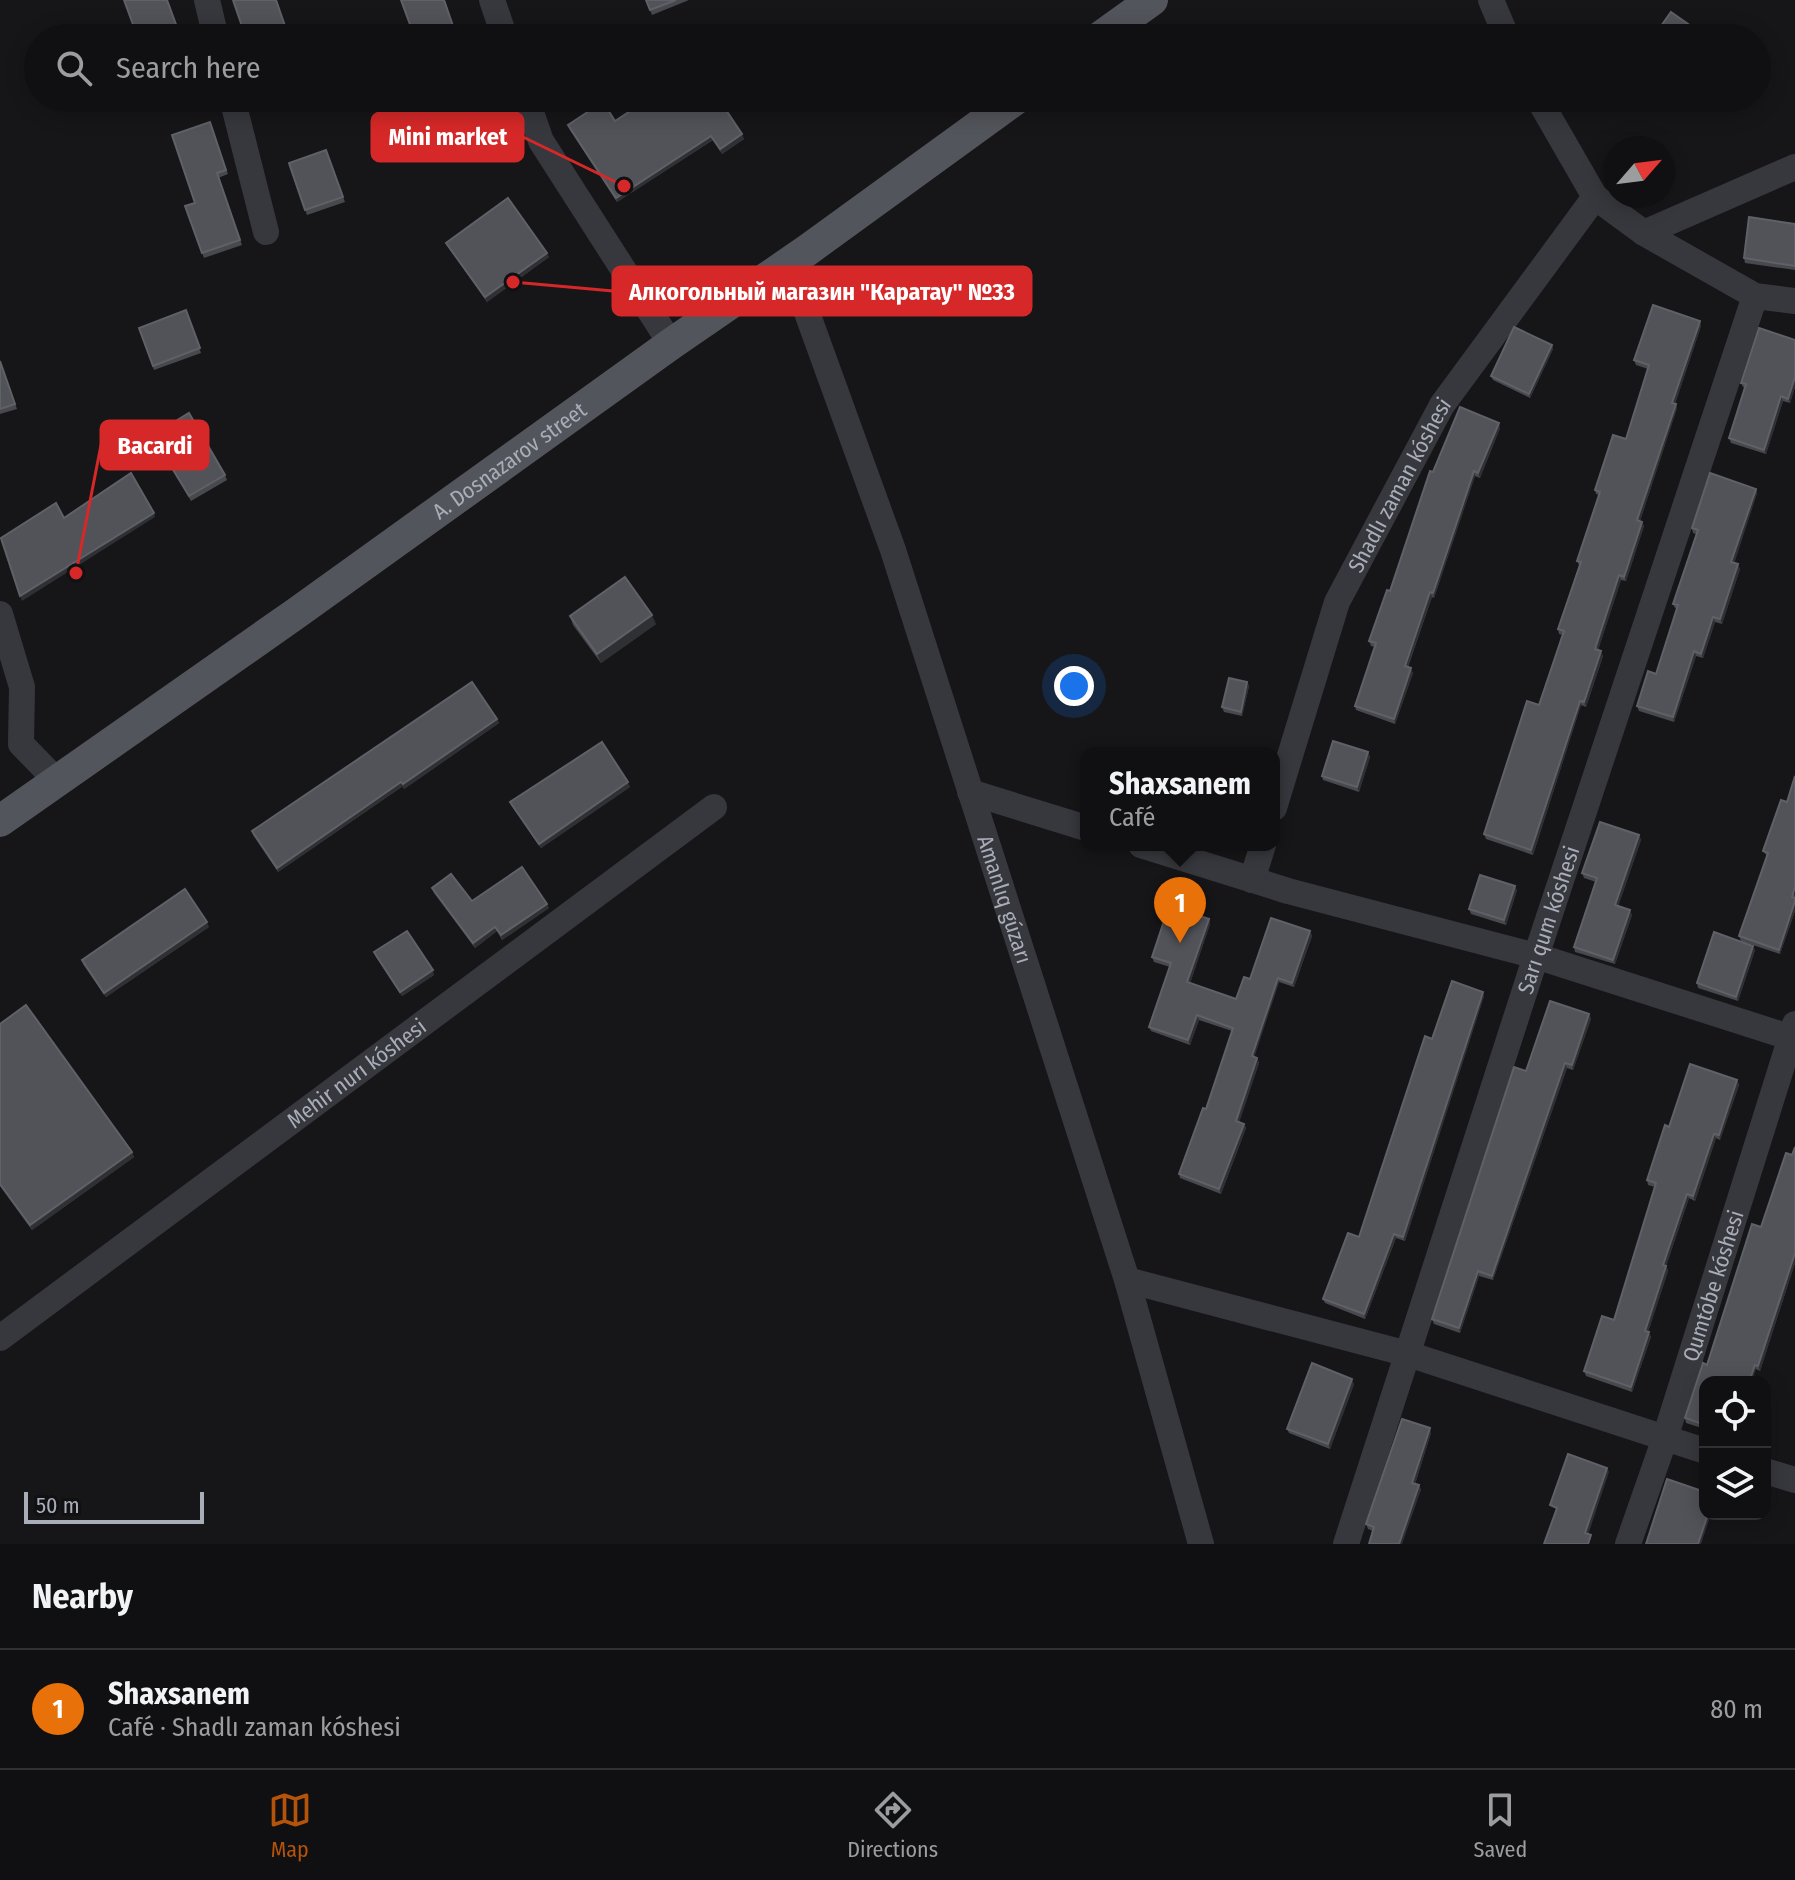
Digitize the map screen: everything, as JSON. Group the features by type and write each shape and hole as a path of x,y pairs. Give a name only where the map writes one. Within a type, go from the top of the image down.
{"main road":[{"path":"1119,24 1152,0"},
{"name":"A. Dosnazarov street","path":"0,821 998,112"}],"street":[{"path":"207,0 213,24"},
{"path":"492,0 500,24"},
{"path":"1491,0 1501,24"},
{"path":"236,112 266,232"},
{"path":"531,112 541,141 671,344"},
{"path":"1546,112 1595,197 1644,233 1755,296 1795,301"},
{"path":"1644,233 1795,167"},
{"name":"Shadlı zaman kóshesi","path":"1280,788 1337,602 1442,405 1595,197"},
{"name":"Amanlıq gúzarı","path":"789,263 893,550 1127,1280 1201,1544"},
{"name":"Sarı qum kóshesi","path":"1346,1544 1536,956 1755,296"},
{"path":"0,614 22,687 21,744 57,781"},
{"path":"970,792 1080,826"},
{"name":"Mehir nurı kóshesi","path":"0,1338 714,807"},
{"path":"1160,851 1252,880 1536,956 1792,1031"},
{"path":"1252,880 1261,851"},
{"name":"Qumtóbe kóshesi","path":"1628,1544 1665,1438 1792,1031"},
{"path":"1127,1280 1408,1354 1699,1449"},
{"path":"1771,1473 1795,1480"}],"building":[{"path":"124,0 167,0 176,24 133,24"},
{"path":"233,0 276,0 284,24 241,24"},
{"path":"401,0 444,0 452,24 410,24"},
{"path":"646,0 676,0 650,10"},
{"path":"1671,12 1688,24 1662,24"},
{"path":"454,112 498,112 503,124 465,139"},
{"path":"588,112 609,112 615,121 629,112 727,112 742,134 720,149 711,136 616,198 568,125"},
{"path":"210,122 226,170 217,173 240,240 202,253 185,206 195,203 172,135"},
{"path":"326,150 343,197 305,210 289,163"},
{"path":"508,198 547,253 485,297 446,243"},
{"path":"1749,217 1795,224 1795,266 1744,258"},
{"path":"1653,305 1700,321 1637,520 1642,522 1624,577 1619,575 1595,649 1601,651 1584,702 1580,701 1531,850 1484,834 1527,701 1539,705 1564,631 1558,629 1581,562 1577,561 1600,492 1595,490 1613,435 1626,439 1649,365 1634,360"},
{"path":"186,310 200,348 153,366 139,328"},
{"path":"1514,327 1552,345 1529,394 1491,376"},
{"path":"1759,328 1795,340 1795,377 1788,399 1781,396 1764,450 1729,438 1746,384 1741,383"},
{"path":"0,361 15,404 0,409"},
{"path":"1460,407 1499,423 1478,473 1474,471 1433,593 1430,592 1405,666 1411,668 1394,719 1355,706 1376,643 1369,641 1387,590 1390,591 1430,471 1433,472"},
{"path":"189,413 225,475 189,496 169,463 183,455 166,427"},
{"path":"131,473 154,513 20,596 1,538 56,503 64,518"},
{"path":"1710,473 1756,489 1731,562 1738,564 1720,619 1713,617 1701,654 1694,651 1673,717 1637,706 1648,671 1656,674 1678,605 1673,604 1698,530 1692,528"},
{"path":"625,577 652,615 597,654 570,616"},
{"path":"1229,678 1247,682 1241,712 1222,707"},
{"path":"472,682 497,719 277,868 252,831"},
{"path":"1333,741 1368,752 1357,787 1322,776"},
{"path":"602,742 628,782 539,844 510,802"},
{"path":"1795,776 1795,887 1792,897 1795,901 1779,950 1739,936 1768,853 1763,851 1781,800 1787,802"},
{"path":"1600,822 1639,835 1615,905 1630,910 1613,960 1574,947 1597,878 1582,873"},
{"path":"522,867 547,904 501,935 495,927 473,943 432,888 451,874 472,901"},
{"path":"1480,875 1515,886 1504,920 1469,909"},
{"path":"185,889 207,922 104,993 82,960"},
{"path":"1169,906 1209,919 1187,982 1236,999 1244,977 1250,979 1271,918 1310,931 1292,983 1278,978 1252,1056 1257,1058 1236,1121 1244,1124 1219,1189 1179,1174 1203,1108 1206,1109 1233,1028 1197,1015 1188,1040 1149,1027 1171,963 1152,957"},
{"path":"407,931 433,970 400,992 374,952"},
{"path":"1714,932 1753,946 1736,997 1697,983"},
{"path":"1452,981 1483,992 1403,1237 1394,1234 1364,1314 1323,1299 1348,1233 1359,1237 1425,1036 1432,1039"},
{"path":"1550,1001 1589,1014 1572,1065 1565,1063 1492,1276 1478,1271 1459,1328 1432,1319 1514,1067 1526,1071"},
{"path":"26,1005 132,1152 30,1225 0,1184 0,1024"},
{"path":"1690,1064 1737,1080 1719,1135 1714,1134 1693,1196 1687,1194 1663,1265 1666,1266 1645,1331 1649,1332 1631,1387 1584,1371 1602,1316 1614,1320 1656,1183 1647,1180"},
{"path":"1795,1147 1795,1253 1758,1366 1755,1365 1751,1376 1699,1376 1699,1423 1685,1418 1703,1363 1707,1365 1752,1224 1761,1227 1786,1153 1792,1155"},
{"path":"1312,1363 1352,1379 1328,1444 1287,1429"},
{"path":"1402,1419 1430,1428 1412,1483 1419,1485 1399,1544 1369,1544 1374,1527 1366,1524"},
{"path":"1568,1454 1607,1468 1585,1533 1591,1535 1588,1544 1544,1544 1557,1508 1550,1505"},
{"path":"1667,1479 1699,1490 1699,1520 1706,1520 1698,1544 1646,1544"}],"place":[{"name":"Mini market","path":"624,186"},
{"name":"Алкогольный магазин \"Каратау\" №33","path":"513,282"},
{"name":"Bacardi","path":"76,573"},
{"name":"Shaxsanem","path":"1180,943"}]}
